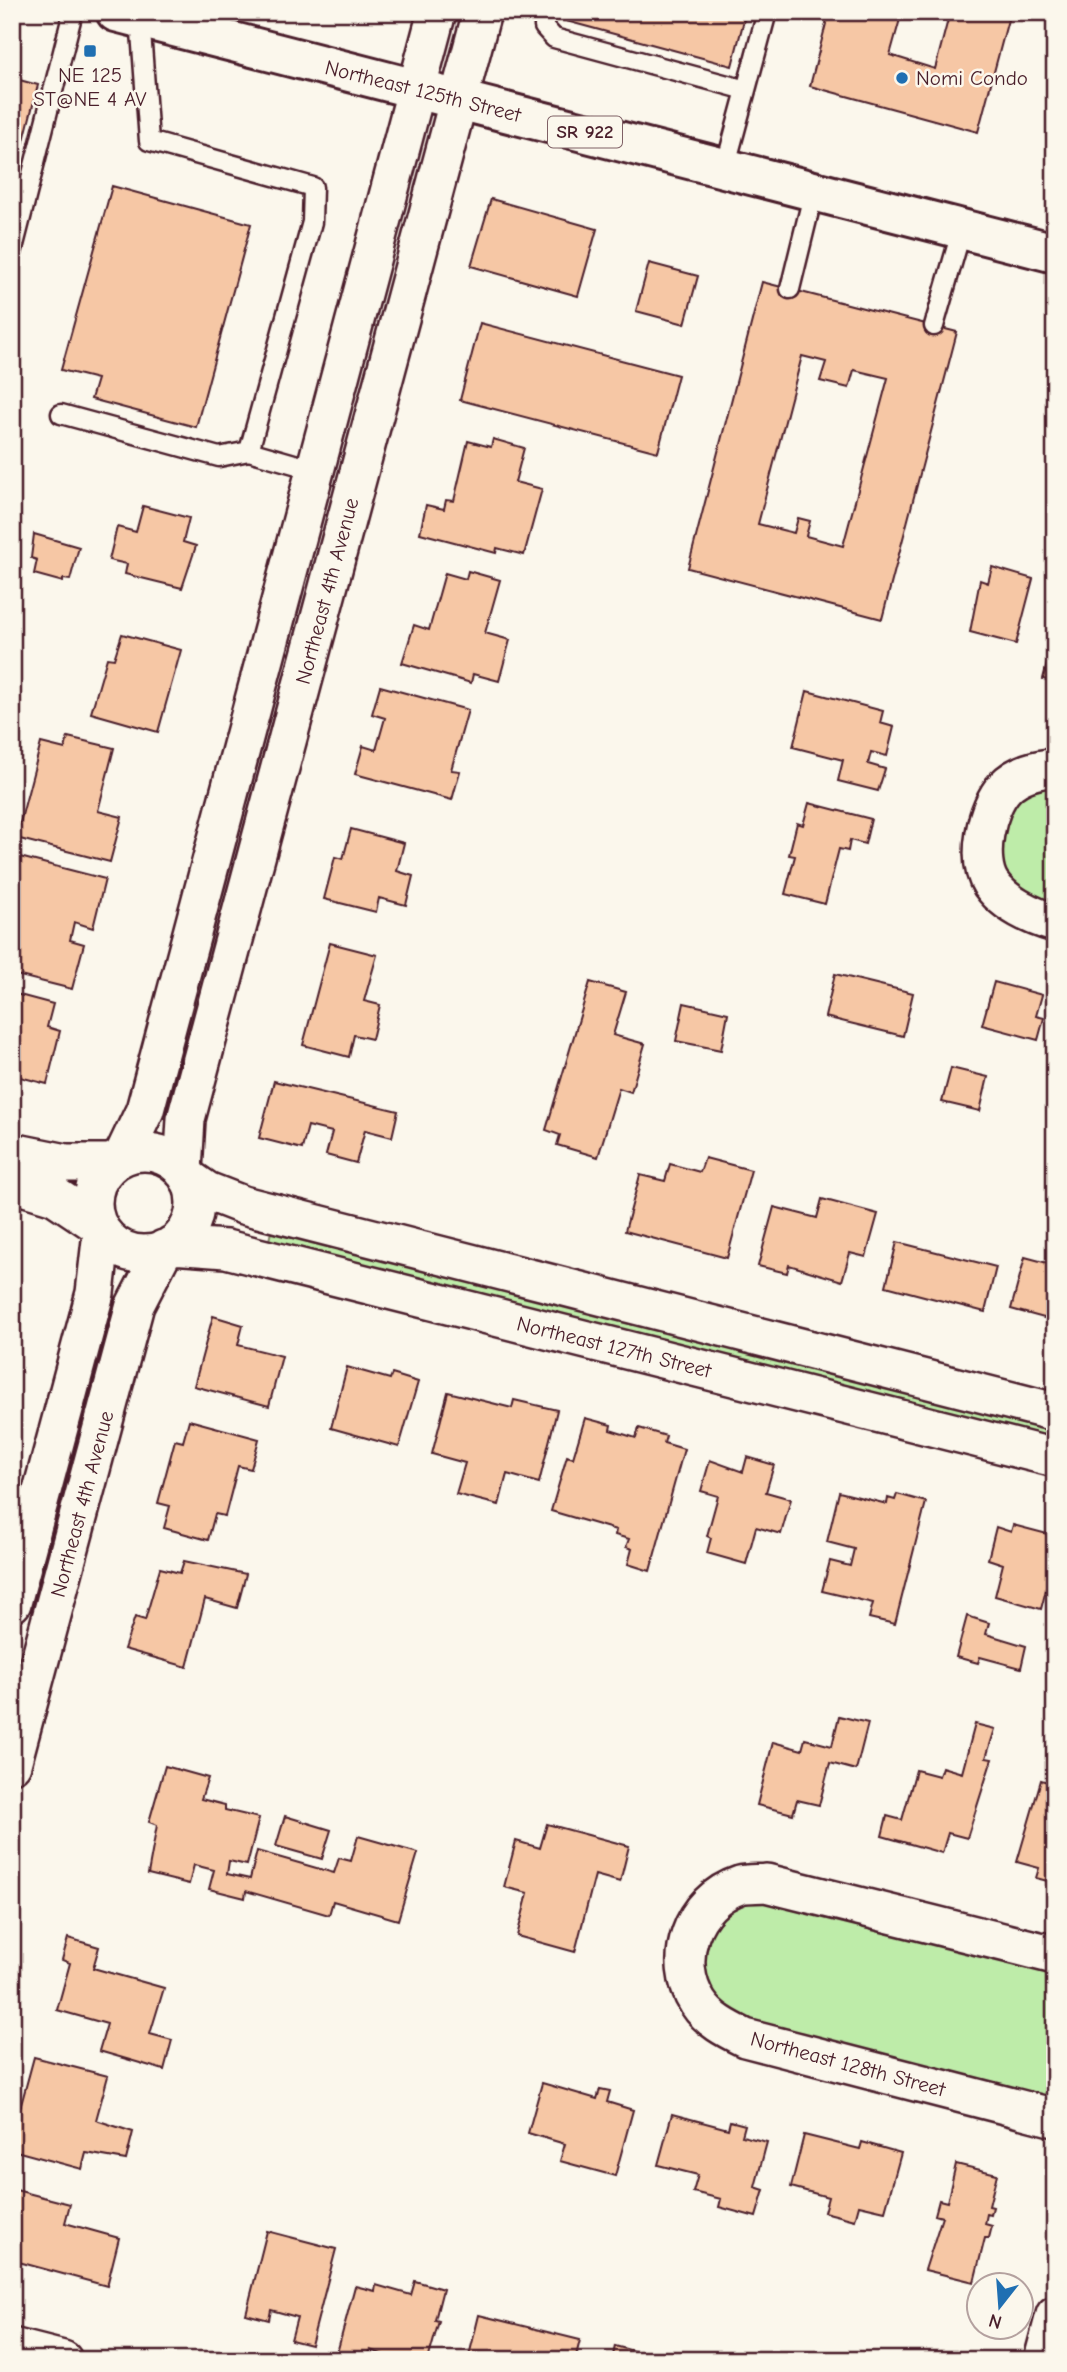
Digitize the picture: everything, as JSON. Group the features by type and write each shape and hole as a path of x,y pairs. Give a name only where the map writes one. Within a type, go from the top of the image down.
{"main road":[{"name":"Northeast 125th Street","path":"128,15 1055,253"}],"street":[{"name":"Northeast 4th Avenue","path":"117,1160 145,1110 437,12"},
{"name":"Northeast 4th Avenue","path":"186,1174 186,1119 482,12"},
{"path":"269,642 310,654"},
{"path":"1055,768 1024,773 1005,787 993,809 985,837 984,862 990,882 1004,899 1055,923"},
{"path":"12,1152 66,1163 117,1160 150,1152 174,1162 207,1191 243,1205 1055,1412"},
{"path":"100,1228 93,1208 94,1191 117,1160"},
{"path":"12,1183 55,1196 100,1228 123,1250 150,1253 168,1247 191,1222 194,1192 186,1174"},
{"name":"Northeast 4th Avenue","path":"12,1603 95,1293 100,1228"},
{"name":"Northeast 4th Avenue","path":"12,1764 135,1305 168,1247"},
{"name":"Northeast 127th Street","path":"168,1247 226,1249 1055,1458"},
{"name":"Northeast 128th Street","path":"1055,1955 766,1883 741,1884 723,1893 704,1909 691,1930 685,1955 686,1981 699,2006 718,2024 745,2038 1055,2118"},
{"path":"1043,2360 1055,2315"},
{"path":"12,2347 63,2360"}],"lane":[{"path":"12,253 73,12"},
{"path":"544,12 544,27 554,38 746,90"},
{"path":"725,168 767,12"},
{"path":"128,15 149,141 313,187 312,222 249,452"},
{"path":"790,289 814,191"},
{"path":"934,327 962,229"},
{"path":"61,414 219,457 249,452 315,470"}],"green space":[{"path":"1055,779 1055,909 1044,906 1004,875 1002,842 1005,820 1016,801 1027,790"},
{"path":"273,1224 1055,1424 1055,1446 268,1244"},
{"path":"756,1897 1055,1968 1055,2098 1047,2099 744,2025 705,1990 702,1941 725,1912"}],"building":[{"path":"561,12 746,12 732,66 559,19"},
{"name":"Nomi Condo","path":"829,12 902,12 890,55 935,69 950,12 1010,12 978,132 810,86"},
{"path":"12,78 38,85 12,188"},
{"path":"112,186 251,224 196,427 91,399 97,379 61,370"},
{"path":"491,199 597,229 578,296 471,266"},
{"path":"649,263 698,276 685,324 636,311"},
{"path":"762,282 957,332 882,619 688,568","holes":["802,356 826,362 820,381 849,388 854,370 888,378 843,546 806,536 810,521 798,518 794,533 758,524"]},
{"path":"480,323 678,375 658,452 460,400"},
{"path":"493,439 524,448 515,482 542,489 524,555 497,548 496,553 420,533 426,505 444,509 446,500 454,501 468,441 491,447"},
{"path":"143,506 189,518 183,542 196,546 182,588 125,574 127,564 109,560 117,527 136,532"},
{"path":"34,534 79,547 70,580 63,579 63,582 34,574 37,560 31,558"},
{"path":"992,567 1033,579 1016,644 970,632 980,580 988,583"},
{"path":"468,571 500,580 485,633 510,640 499,681 473,674 471,683 402,663 414,625 429,630 445,573 466,579"},
{"path":"1055,632 1055,682 1043,679"},
{"path":"122,634 181,650 158,732 91,713 107,658 114,659"},
{"path":"380,686 468,710 451,770 460,771 452,800 355,774 363,746 376,750 385,718 372,714"},
{"path":"807,691 883,711 880,723 894,727 887,756 871,752 868,764 885,769 878,791 838,781 843,760 793,747"},
{"path":"68,737 114,748 98,811 122,817 110,862 16,838 41,743 65,749"},
{"path":"809,803 871,819 865,844 850,840 848,851 839,849 825,904 785,894 795,856 789,855 797,823 803,825"},
{"path":"351,829 404,843 397,871 413,876 406,905 379,898 376,912 324,899 335,857 343,859"},
{"path":"12,855 105,879 93,928 74,922 70,940 84,944 72,989 12,974"},
{"path":"330,943 377,955 364,1001 380,1005 372,1039 354,1035 349,1057 303,1045"},
{"path":"835,974 913,993 903,1036 825,1017"},
{"path":"590,982 626,992 613,1035 645,1044 631,1092 619,1088 598,1157 557,1145 560,1135 546,1130"},
{"path":"994,982 1042,995 1036,1016 1044,1018 1038,1040 982,1025"},
{"path":"12,993 53,1004 47,1027 60,1031 47,1084 12,1075"},
{"path":"684,1003 728,1013 721,1050 676,1041"},
{"path":"951,1068 988,1077 980,1111 942,1102"},
{"path":"274,1081 398,1111 392,1137 365,1130 356,1163 326,1155 332,1132 308,1126 302,1149 259,1138"},
{"path":"705,1158 751,1170 727,1258 625,1231 640,1175 665,1181 670,1164 700,1172"},
{"path":"822,1199 878,1214 866,1257 850,1253 842,1281 789,1265 787,1273 758,1266 774,1207 817,1218"},
{"path":"897,1242 996,1267 985,1312 886,1286"},
{"path":"1025,1257 1055,1265 1055,1321 1011,1309"},
{"path":"213,1316 243,1325 238,1345 282,1356 269,1406 194,1386"},
{"path":"347,1367 390,1379 392,1374 418,1382 399,1447 331,1428"},
{"path":"448,1392 512,1408 514,1400 557,1410 539,1483 507,1474 499,1505 456,1494 465,1463 432,1454"},
{"path":"585,1418 611,1425 610,1430 636,1438 639,1428 666,1436 664,1443 684,1449 650,1571 628,1564 632,1549 626,1547 629,1539 615,1535 616,1530 551,1511 567,1456 573,1458"},
{"path":"189,1420 259,1439 251,1469 238,1466 225,1516 215,1514 208,1540 164,1528 170,1506 158,1503 175,1440 183,1442"},
{"path":"747,1457 774,1465 766,1492 791,1499 781,1534 756,1527 746,1564 707,1553 711,1538 707,1536 718,1496 701,1491 710,1460 743,1472"},
{"path":"839,1492 887,1504 888,1498 895,1500 897,1494 926,1502 895,1624 869,1618 873,1603 822,1591 830,1561 850,1566 854,1549 827,1542"},
{"path":"1013,1525 1055,1536 1055,1556 1041,1609 995,1596 1003,1564 988,1559 996,1527 1011,1532"},
{"path":"184,1561 246,1574 237,1608 205,1599 187,1667 124,1649 135,1617 145,1620 160,1568 180,1573"},
{"path":"967,1616 989,1623 986,1634 1026,1646 1021,1668 980,1657 978,1663 956,1657"},
{"path":"839,1716 868,1723 856,1770 830,1763 819,1805 797,1800 793,1814 757,1805 773,1742 802,1750 805,1739 832,1746"},
{"path":"975,1724 995,1729 986,1758 992,1759 967,1838 948,1833 942,1853 882,1836 887,1816 902,1820 916,1770 939,1776 942,1767 962,1773"},
{"path":"165,1766 208,1778 201,1799 225,1805 225,1810 259,1818 247,1865 229,1861 227,1874 250,1879 257,1851 334,1873 339,1858 351,1861 358,1836 418,1853 398,1920 333,1901 329,1915 246,1891 245,1898 209,1889 214,1870 194,1865 189,1884 148,1874 157,1825 149,1822"},
{"path":"1041,1780 1055,1784 1055,1883 1036,1878 1039,1868 1017,1862"},
{"path":"285,1816 331,1830 322,1859 276,1846"},
{"path":"547,1824 629,1846 620,1882 595,1875 575,1952 517,1936 528,1893 504,1887 516,1841 540,1848"},
{"path":"68,1938 99,1947 93,1968 164,1988 150,2034 172,2040 164,2070 99,2051 107,2024 57,2010 70,1963 62,1960"},
{"path":"34,2057 108,2076 96,2120 133,2132 126,2160 86,2153 82,2169 12,2150 12,2138"},
{"path":"542,2083 597,2099 600,2089 610,2091 607,2102 633,2110 615,2176 560,2161 565,2144 528,2133"},
{"path":"672,2114 728,2129 730,2121 745,2125 742,2136 767,2142 755,2187 764,2190 756,2217 719,2207 721,2199 693,2192 698,2175 658,2165"},
{"path":"804,2135 860,2149 862,2142 901,2153 885,2211 859,2205 855,2220 824,2212 828,2197 791,2187"},
{"path":"956,2164 997,2174 989,2206 993,2207 991,2215 987,2214 985,2224 992,2226 989,2238 985,2238 977,2270 965,2270 965,2280 925,2270 942,2217 935,2215 939,2200 947,2202"},
{"path":"12,2189 70,2204 65,2223 119,2238 107,2286 15,2261 12,2269"},
{"path":"267,2231 336,2249 311,2345 291,2340 297,2317 271,2310 269,2320 246,2314"},
{"path":"415,2281 443,2289 435,2320 439,2321 428,2360 399,2360 370,2350 367,2360 337,2353 355,2286 375,2291 376,2285 411,2295"},
{"path":"479,2315 580,2340 575,2360 468,2360"},
{"path":"615,2346 666,2360 612,2360"}],"place":[{"name":"NE 125 ST@NE 4 AV","path":"90,51"},
{"name":"Nomi Condo","path":"902,78"}]}
